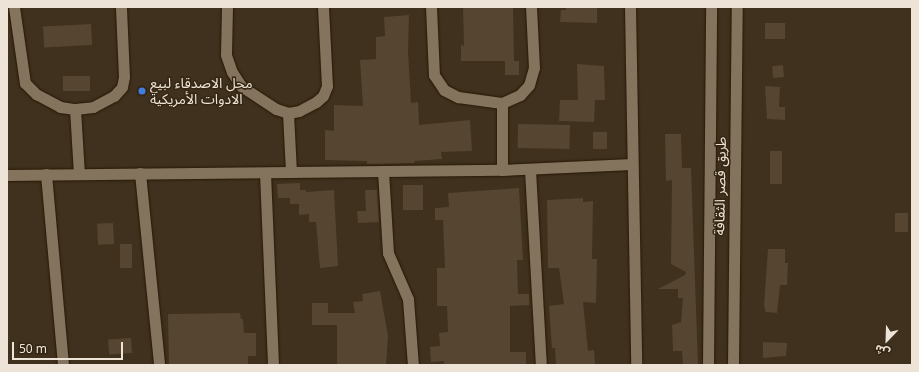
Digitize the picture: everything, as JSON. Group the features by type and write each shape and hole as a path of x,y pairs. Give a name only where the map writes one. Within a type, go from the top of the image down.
{"street":[{"path":"14,7 25,83 36,94 60,107 75,109 93,106 114,96 122,87 124,78 121,7"},
{"path":"227,7 226,56 232,72 241,86 276,109 288,113 299,111 316,102 325,91 323,7"},
{"path":"431,7 434,76 444,90 458,97 502,103 520,95 529,85 534,68 531,7"},
{"path":"630,7 636,365"},
{"path":"708,365 711,7"},
{"name":"طريق قصر الثقافة","path":"733,365 737,7"},
{"path":"502,103 502,170"},
{"path":"75,109 79,174"},
{"path":"288,113 291,172"},
{"path":"7,175 530,170 632,164"},
{"path":"530,170 541,365"},
{"path":"383,171 388,253 408,299 414,365"},
{"path":"140,173 159,365"},
{"path":"266,173 273,365"},
{"path":"46,174 63,365"}],"building":[{"path":"463,7 513,7 514,61 519,61 519,75 505,75 505,61 461,61 461,45 464,46"},
{"path":"566,7 597,7 597,23 560,22 561,10 566,10"},
{"path":"409,15 408,51 411,103 418,102 419,125 470,120 472,151 441,152 442,159 414,161 415,163 367,164 367,161 325,160 325,130 334,131 334,105 363,106 360,60 376,59 376,37 385,36 384,17"},
{"path":"765,23 785,23 785,39 765,39"},
{"path":"91,24 92,45 44,47 43,27"},
{"path":"577,64 604,66 605,100 595,100 594,122 559,121 560,100 578,100"},
{"path":"783,65 784,77 773,78 772,66"},
{"path":"63,76 90,76 90,91 63,91"},
{"path":"765,86 780,87 779,107 785,107 785,120 767,119"},
{"path":"518,124 570,125 570,149 518,148"},
{"path":"593,132 607,132 607,149 593,149"},
{"path":"665,134 681,134 682,168 691,168 698,365 683,365 682,351 673,351 672,325 681,322 683,298 678,298 678,289 658,289 685,275 686,272 671,264 672,180 666,181"},
{"path":"770,151 782,151 782,184 770,184"},
{"path":"300,183 300,190 306,190 306,192 334,190 338,266 320,268 316,222 309,222 309,214 299,215 299,204 290,204 290,198 278,198 277,184"},
{"path":"403,185 423,185 423,210 403,210"},
{"path":"519,188 523,260 517,260 518,294 529,294 529,305 510,306 510,352 526,352 526,365 444,365 444,361 431,362 430,347 440,346 439,333 448,332 447,306 437,306 437,268 445,268 443,220 435,220 435,208 449,207 448,193"},
{"path":"365,190 377,190 379,222 358,223 357,211 366,211"},
{"path":"583,198 583,202 593,201 592,259 597,259 596,303 583,302 588,351 594,350 595,365 556,365 555,348 552,348 549,306 564,304 559,268 548,268 547,200"},
{"path":"895,213 908,213 908,232 895,232"},
{"path":"113,223 114,244 98,245 97,224"},
{"path":"120,244 132,244 132,268 120,268"},
{"path":"768,249 785,249 785,263 788,263 787,285 780,285 777,313 766,312 764,306"},
{"path":"380,291 388,336 386,365 337,365 337,325 312,325 312,303 328,303 328,313 355,313 353,302 363,301 362,294"},
{"path":"240,313 241,319 243,319 244,333 256,333 256,356 248,356 248,365 169,365 168,314"},
{"path":"131,338 132,353 109,355 108,340"},
{"path":"763,342 787,343 786,356 763,358"}],"place":[{"name":"محل الاصدقاء لبيع الادوات الأمريكية","path":"142,91"}]}
